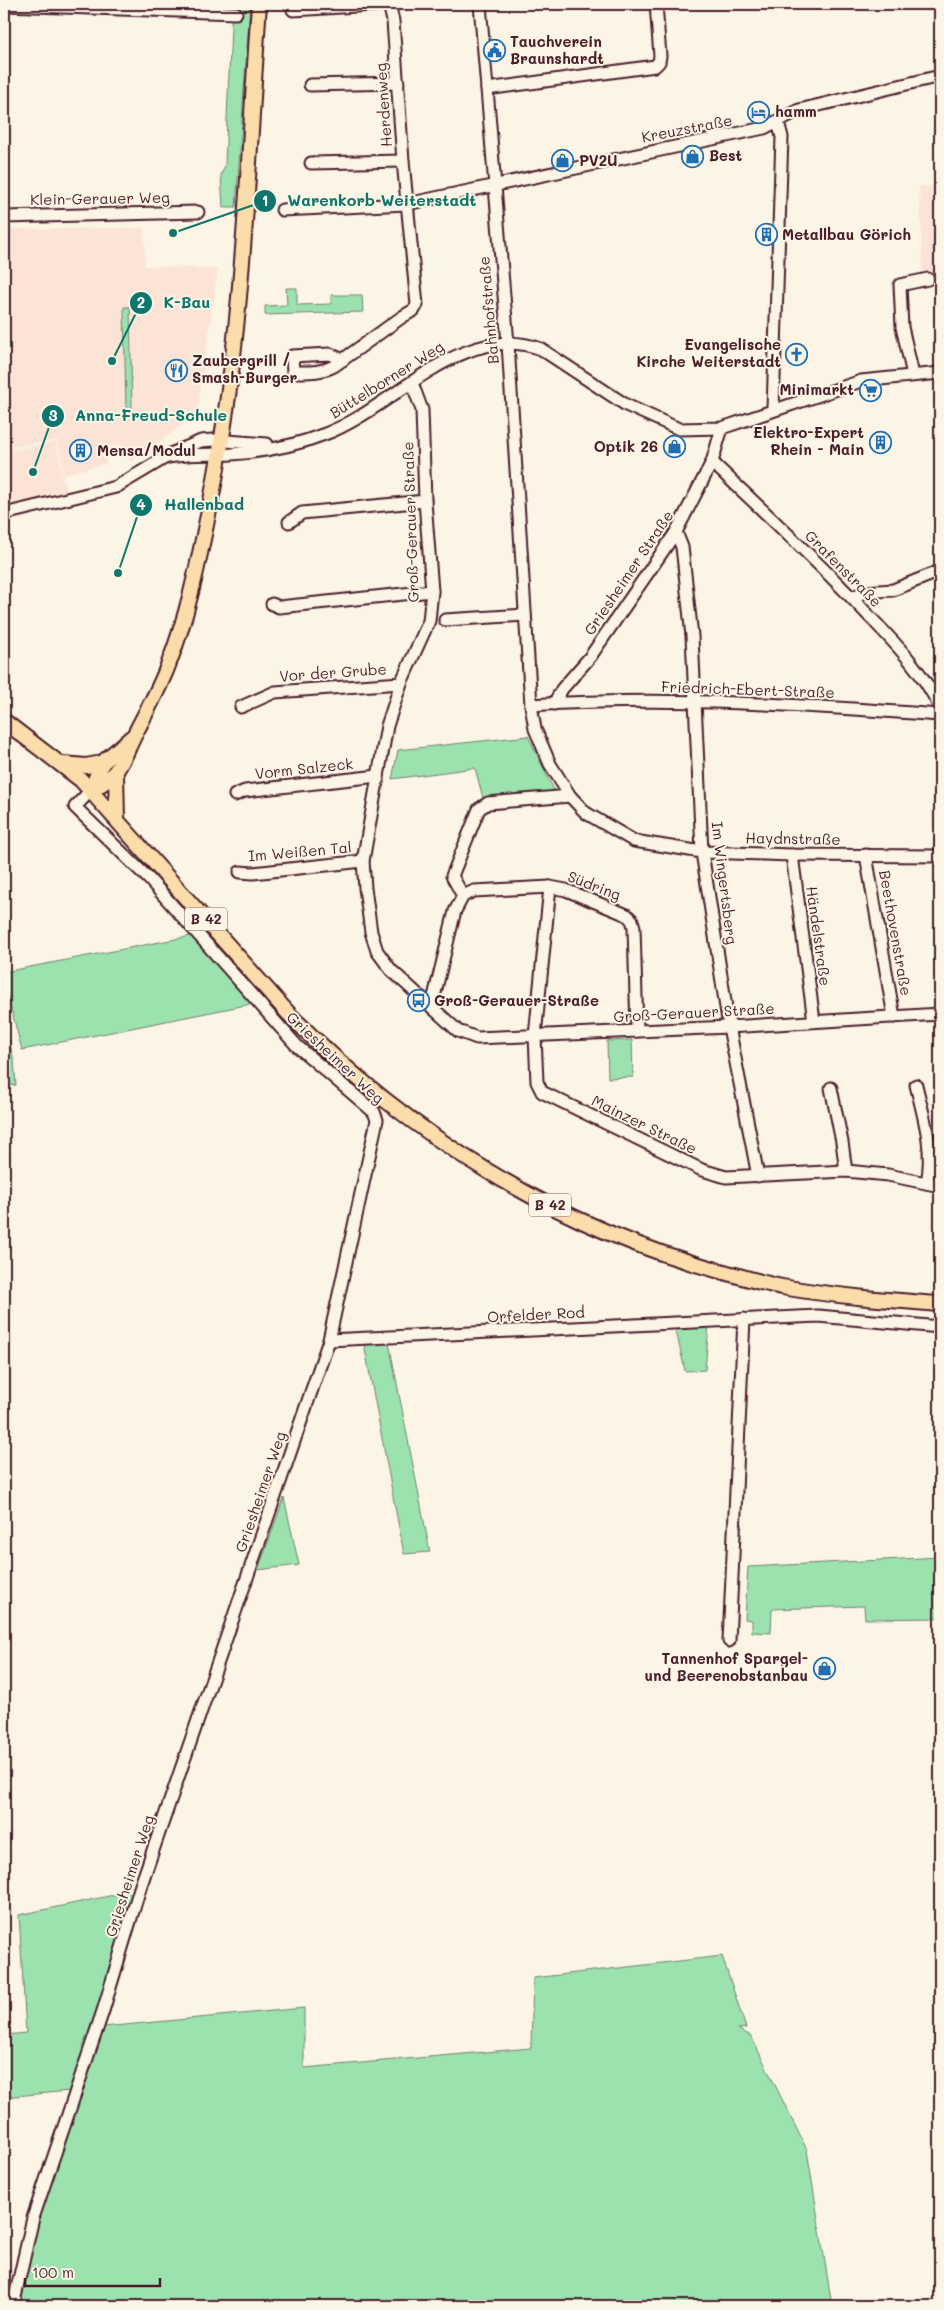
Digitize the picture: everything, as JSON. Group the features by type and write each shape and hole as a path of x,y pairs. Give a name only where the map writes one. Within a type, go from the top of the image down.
{"main road":[{"path":"91,790 107,782 116,773 151,706 169,664 186,614 217,473 236,338 259,4"},
{"name":"B 42","path":"4,721 63,764 91,790 289,1014 315,1040 391,1106 487,1172 583,1222 667,1255 704,1266 781,1287 880,1300 940,1304"},
{"path":"91,790 102,763 135,734"},
{"path":"63,764 86,766 102,763"},
{"path":"116,773 117,819"}],"street":[{"path":"293,10 389,4"},
{"name":"Herdenweg","path":"343,360 416,307 417,298 406,204 398,83 392,16 389,4"},
{"name":"Bahnhofstraße","path":"480,4 508,344 531,706"},
{"path":"487,89 655,66 659,62 660,56 656,4"},
{"path":"4,5 236,13"},
{"name":"Kreuzstraße","path":"494,184 740,134 764,128 799,110 940,76"},
{"path":"310,85 398,83"},
{"path":"773,410 782,156 782,134 778,122"},
{"path":"310,163 403,160"},
{"path":"282,210 406,204 494,184"},
{"name":"Klein-Gerauer Weg","path":"4,216 198,212"},
{"path":"913,375 902,327 900,285 928,279"},
{"name":"Büttelborner Weg","path":"4,514 105,492 164,458 222,447 248,452 324,435 361,417 460,353 508,344 526,345 541,349 626,405 680,429 722,428 861,381 940,374"},
{"name":"Groß-Gerauer Straße","path":"412,383 422,410 425,501 432,591 429,621 401,683 387,726 363,861 371,932 377,951 391,970 432,1005 458,1031 477,1038 730,1027 940,1014"},
{"name":"Griesheimer Straße","path":"554,704 562,689 590,657 676,532 712,462 722,428"},
{"name":"Grafenstraße","path":"712,462 852,598 914,666 935,696 940,708"},
{"path":"289,522 302,513 425,501"},
{"name":"Im Wingertsberg","path":"676,532 682,547 692,636 702,852 730,1027 758,1176"},
{"path":"852,598 864,592 894,590 940,571"},
{"path":"272,604 279,607 432,591"},
{"path":"445,620 525,615"},
{"name":"Vor der Grube","path":"241,707 274,692 401,683"},
{"name":"Friedrich-Ebert-Straße","path":"554,704 694,701 789,704 940,715"},
{"path":"531,706 554,704"},
{"name":"Haydnstraße","path":"531,706 535,728 550,764 570,796 586,813 634,841 702,852 940,856"},
{"name":"Vorm Salzeck","path":"235,795 245,791 378,776"},
{"name":"Griesheimer Weg","path":"13,2306 33,2218 103,2011 140,1888 329,1340 377,1120 374,1112 297,1046 149,879 75,807 91,790"},
{"path":"432,1005 454,910 463,896 452,876 479,809 488,803 570,796"},
{"name":"Händelstraße","path":"792,855 814,1021"},
{"name":"Beethovenstraße","path":"866,855 894,1017"},
{"name":"Im Weißen Tal","path":"240,872 253,873 363,861"},
{"name":"Südring","path":"463,896 474,891 550,887 566,890 627,915 632,920 634,927 637,1031"},
{"name":"Mainzer Straße","path":"550,887 535,1036 537,1082 542,1092 702,1170 726,1177 846,1171 888,1175 940,1186"},
{"path":"916,1085 930,1147 931,1165 928,1183"},
{"path":"831,1088 846,1171"},
{"name":"Orfelder Rod","path":"329,1340 818,1316 940,1327"},
{"path":"729,1641 744,1319"}],"shaded area":[{"path":"919,186 940,187 940,276 923,276"},
{"path":"144,228 145,266 218,269 197,415 131,462 121,444 105,449 106,464 64,474 57,440 13,447 10,431 4,430 4,229"},
{"path":"4,432 9,432 12,450 56,442 67,494 6,507 4,496"}],"green space":[{"path":"232,4 250,4 236,207 223,207 221,175 225,165"},
{"path":"286,288 297,288 297,305 331,304 331,295 362,295 363,312 265,315 265,306 287,305"},
{"path":"124,307 130,307 132,411 126,412"},
{"path":"528,736 555,792 483,798 475,768 392,779 398,750"},
{"path":"191,936 251,1004 22,1050 4,981 4,972"},
{"path":"4,1017 14,1061 16,1085 4,1086"},
{"path":"632,1040 633,1077 608,1078 607,1041"},
{"path":"709,1324 705,1370 685,1371 675,1326"},
{"path":"389,1343 430,1552 404,1554 364,1344"},
{"path":"284,1498 299,1565 258,1570"},
{"path":"940,1557 940,1618 865,1619 864,1606 772,1609 771,1633 752,1632 752,1620 745,1619 748,1567"},
{"path":"128,1892 134,1898 93,2028 70,2091 4,2097 4,2035 26,2033 19,1915"},
{"path":"722,1956 746,2028 738,2029 751,2036 807,2150 832,2306 17,2306 31,2241 103,2027 304,2008 304,2068 531,2048 533,1978"}],"place":[{"name":"Tauchverein Braunshardt","path":"494,51"},
{"name":"hamm","path":"759,112"},
{"name":"Best","path":"693,156"},
{"name":"PV2U","path":"563,161"},
{"name":"Warenkorb Weiterstadt","path":"173,233"},
{"name":"Metallbau Görich","path":"766,235"},
{"name":"Evangelische Kirche Weiterstadt","path":"797,354"},
{"name":"K-Bau","path":"112,361"},
{"name":"Zaubergrill / Smash-Burger","path":"176,370"},
{"name":"Minimarkt","path":"870,390"},
{"name":"Elektro-Expert Rhein - Main","path":"880,442"},
{"name":"Optik 26","path":"674,447"},
{"name":"Mensa/Modul","path":"81,451"},
{"name":"Anna-Freud-Schule","path":"33,472"},
{"name":"Hallenbad","path":"118,573"},
{"name":"Groß-Gerauer-Straße","path":"418,1001"},
{"name":"Tannenhof Spargel- und Beerenobstanbau","path":"824,1668"}]}
